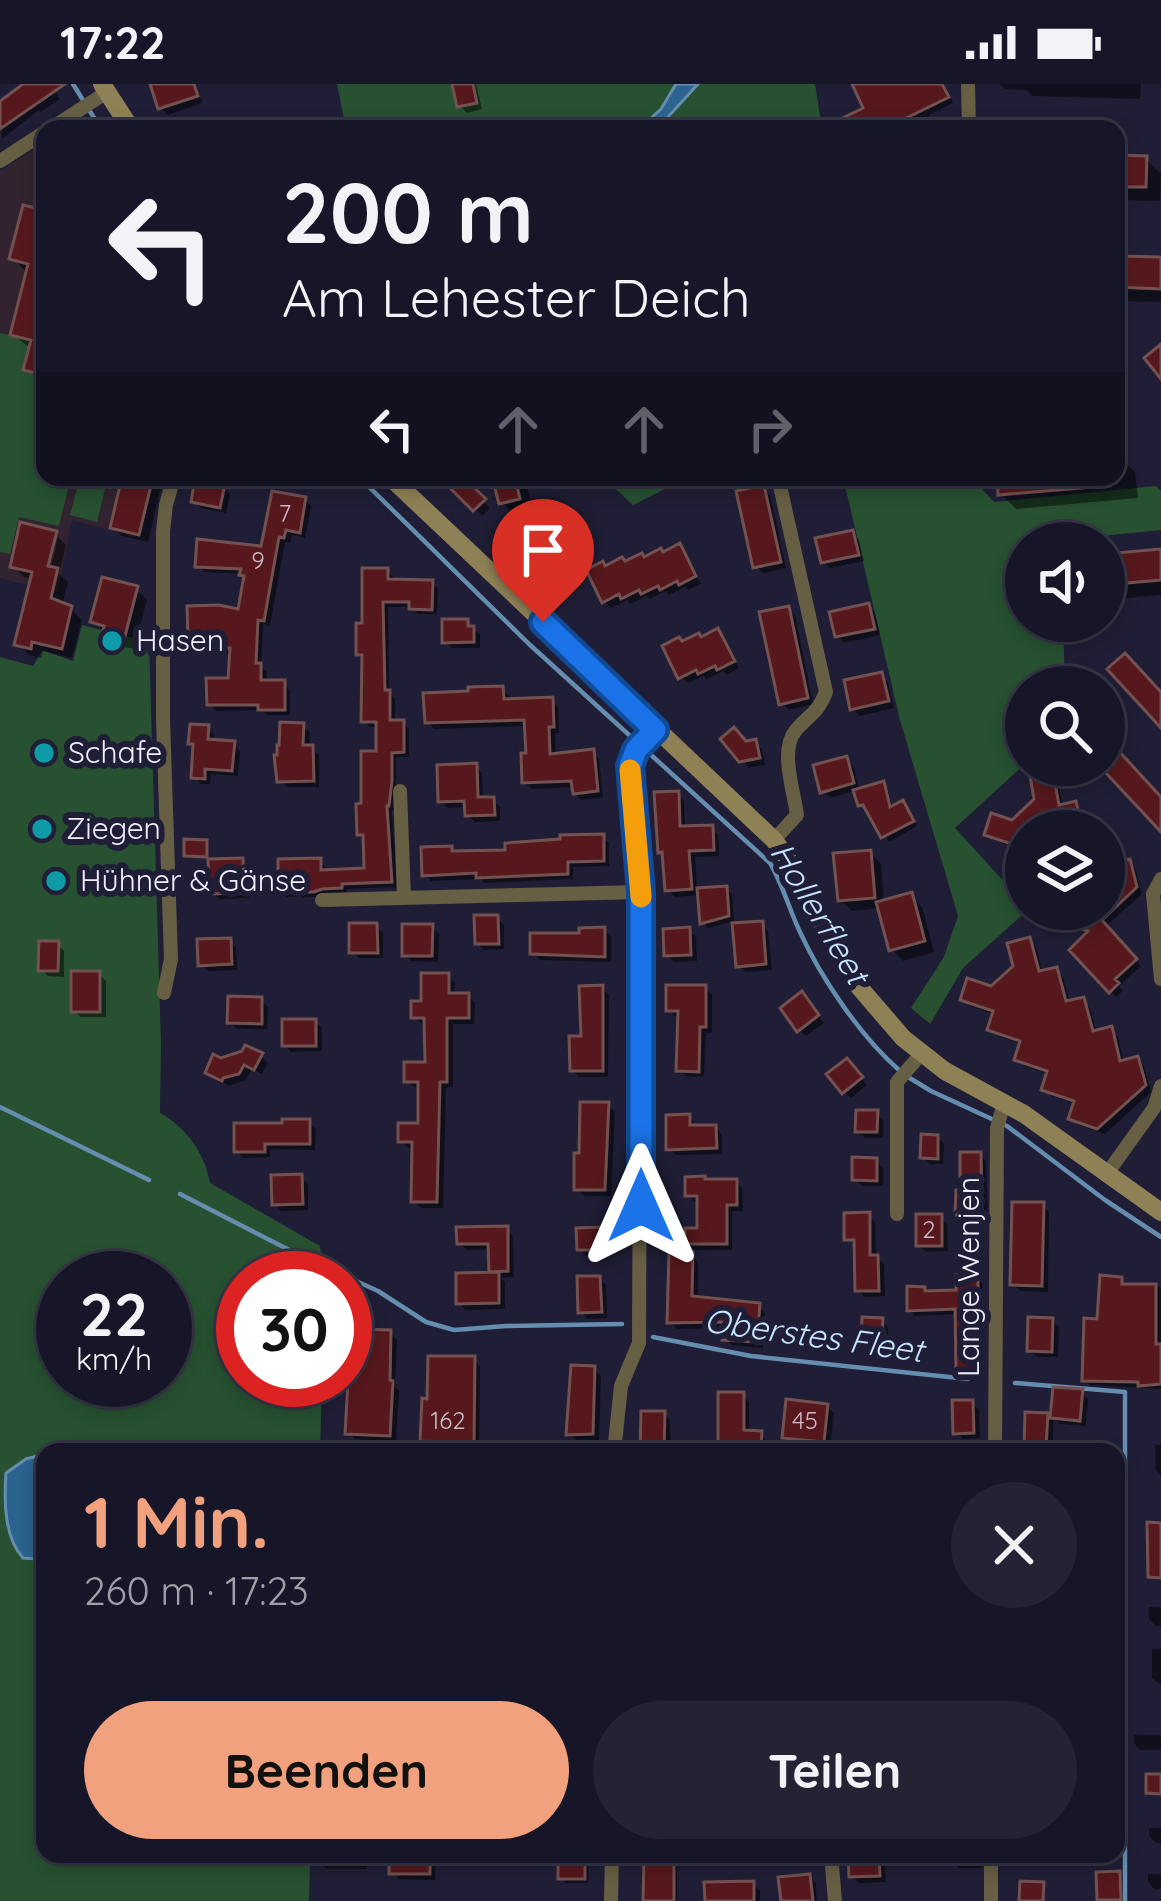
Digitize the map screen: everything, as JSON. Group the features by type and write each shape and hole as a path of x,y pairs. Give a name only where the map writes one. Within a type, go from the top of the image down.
{"street":[{"path":"968,84 969,120"},
{"path":"63,120 95,97 121,120"},
{"path":"0,161 36,138"},
{"path":"164,993 170,941 163,531 172,486"},
{"path":"399,486 645,740 774,840 910,1067"},
{"path":"774,840 797,815 788,751 792,734 819,710 826,692 780,486"},
{"path":"615,1443 622,1386 639,1343 641,892 631,783 632,758 645,740"},
{"path":"400,790 404,897"},
{"path":"1161,879 1154,893 1161,980"},
{"path":"322,900 641,892"},
{"path":"910,1067 945,1071 1001,1116 1024,1114 1161,1212"},
{"path":"897,1214 896,1092 897,1082 910,1067"},
{"path":"1106,1175 1154,1108 1161,1085"},
{"name":"Lange Wenjen","path":"995,1443 1001,1116"},
{"path":"611,1901 612,1863"},
{"path":"832,1863 835,1901"},
{"path":"991,1863 991,1901"}],"shaded area":[{"path":"36,149 36,486 140,486 138,538 72,520 57,593 0,578 0,171"}],"green space":[{"path":"337,84 815,84 821,120 344,120"},
{"path":"0,333 36,341 36,486 69,486 59,526 19,517 10,554 0,552"},
{"path":"78,486 106,486 97,522 70,515"},
{"path":"613,486 671,486 633,505"},
{"path":"845,486 979,486 994,502 1156,486 1161,491 1161,530 1125,534 1125,522 1005,522 1005,642 1064,642 1064,666 1005,666 1005,782 955,828 1005,883 1006,930 963,968 930,1024 911,1008 944,957 958,916 900,720"},
{"path":"82,625 149,642 160,1113 193,1142 210,1183 320,1246 321,1251 216,1251 216,1407 321,1407 320,1443 36,1443 36,1863 310,1863 309,1901 0,1901 0,657 33,666 42,650 73,661"}],"water":[{"path":"676,84 698,84 665,120 649,120"},
{"path":"36,1456 36,1559 23,1558 17,1549 5,1507 6,1473"}],"building":[{"path":"23,84 65,84 0,129 0,101"},
{"path":"150,84 194,84 198,96 158,109"},
{"path":"452,84 473,84 477,103 457,107"},
{"path":"852,84 942,84 949,97 902,120 838,120 863,108"},
{"path":"1125,155 1147,156 1146,187 1125,187"},
{"path":"23,205 36,208 36,373 23,370 31,340 10,335 28,264 9,259"},
{"path":"1125,256 1161,257 1161,289 1125,287"},
{"path":"1161,344 1161,379 1144,358"},
{"path":"120,486 151,486 139,535 110,528"},
{"path":"194,486 225,486 220,508 191,502"},
{"path":"448,486 472,486 486,499 473,511"},
{"path":"494,486 517,486 520,499 499,504"},
{"path":"764,486 781,562 753,568 736,491"},
{"path":"998,486 1092,486 1092,487 998,495"},
{"path":"272,491 306,497 300,533 286,530 284,538 279,537 264,621 258,620 256,663 261,663 261,680 285,680 285,710 207,705 206,678 228,678 230,648 200,649 200,639 188,639 187,606 238,609 244,576 239,575 241,569 195,567 197,539 261,546"},
{"path":"20,522 57,531 48,566 58,568 51,598 72,606 62,649 32,642 31,649 14,645 32,572 10,567"},
{"path":"853,530 859,555 821,563 815,538"},
{"path":"680,543 696,576 660,590 658,586 641,594 639,590 621,599 619,594 602,603 586,570 603,561 605,566 622,557 625,561 661,548 663,552"},
{"path":"1161,549 1161,580 1125,583 1125,552"},
{"path":"362,568 388,568 388,579 433,580 432,610 409,609 409,602 383,602 390,720 404,720 404,752 392,753 387,806 392,882 278,892 278,859 321,858 321,870 364,868 356,804 361,803 361,751 376,751 376,722 361,722 362,655 356,655 356,623 362,623"},
{"path":"102,577 138,586 124,640 102,635 104,626 90,622"},
{"path":"869,603 875,629 835,637 829,612"},
{"path":"789,606 808,698 779,705 759,612"},
{"path":"442,619 468,619 468,626 474,626 474,642 442,643"},
{"path":"718,628 735,661 678,679 662,646"},
{"path":"1125,653 1161,692 1161,728 1125,689 1125,666 1110,666"},
{"path":"882,672 889,701 850,710 844,680"},
{"path":"503,686 504,699 553,697 550,754 594,749 598,791 573,794 571,781 522,783 524,720 425,723 423,693"},
{"path":"280,722 304,723 303,745 313,745 314,781 277,782 274,755"},
{"path":"190,724 209,725 208,739 235,741 232,771 205,769 205,779 191,778"},
{"path":"734,727 746,741 756,739 760,758 739,762 720,739"},
{"path":"847,756 854,783 820,793 813,765"},
{"path":"1125,758 1161,797 1161,832 1118,786 1125,786"},
{"path":"477,763 478,797 494,797 495,815 465,816 464,801 438,802 437,765"},
{"path":"884,781 890,807 903,800 914,821 881,838 863,805 858,806 853,790"},
{"path":"1032,786 1056,786 1059,805 1076,801 1078,810 1022,810 1034,799"},
{"path":"679,791 680,826 713,825 714,850 689,851 692,889 665,891 654,792"},
{"path":"991,813 1005,818 1005,842 984,835"},
{"path":"604,834 604,861 568,862 568,874 422,876 421,847 505,850 505,843"},
{"path":"184,839 207,840 207,857 184,856"},
{"path":"871,850 875,898 838,901 833,853"},
{"path":"243,858 244,893 209,894 208,859"},
{"path":"1130,859 1137,887 1125,898 1125,860"},
{"path":"727,886 729,916 700,924 697,888"},
{"path":"912,892 925,941 889,951 876,902"},
{"path":"474,915 498,915 499,944 475,944"},
{"path":"763,921 766,964 736,967 732,923"},
{"path":"349,923 377,923 378,953 349,953"},
{"path":"402,924 433,924 432,956 402,956"},
{"path":"605,927 605,957 530,954 530,933 579,933 579,928"},
{"path":"690,927 691,955 664,956 663,929"},
{"path":"1111,930 1137,959 1115,979 1119,983 1109,993 1069,950 1088,931"},
{"path":"1030,937 1039,971 1057,967 1066,1001 1084,997 1093,1031 1112,1026 1120,1061 1138,1056 1146,1085 1097,1129 1068,1119 1074,1101 1041,1090 1047,1071 1014,1060 1020,1041 987,1030 993,1011 960,1000 967,978 991,986 1013,966 1007,943"},
{"path":"231,938 232,964 198,966 197,939"},
{"path":"39,941 59,941 58,971 38,971"},
{"path":"71,971 100,971 100,1012 71,1012"},
{"path":"421,973 449,973 449,993 469,993 469,1018 447,1018 437,1202 411,1202 412,1142 398,1142 398,1123 418,1123 418,1082 404,1082 404,1062 425,1062 424,1018 411,1018 411,1001 421,1001"},
{"path":"603,985 603,1071 570,1071 569,1036 581,1036 579,986"},
{"path":"666,985 706,985 699,1072 676,1071 678,1011 666,1011"},
{"path":"802,991 819,1015 797,1032 780,1008"},
{"path":"228,996 262,997 262,1024 227,1023"},
{"path":"282,1019 316,1019 316,1046 282,1046"},
{"path":"245,1045 263,1053 254,1070 244,1065 239,1074 222,1081 205,1073 213,1054 221,1058 242,1051"},
{"path":"847,1058 863,1077 842,1094 826,1074"},
{"path":"580,1102 609,1102 605,1190 574,1190"},
{"path":"856,1110 878,1110 877,1132 855,1132"},
{"path":"690,1114 690,1125 716,1125 717,1148 666,1150 666,1115"},
{"path":"282,1119 310,1119 310,1144 265,1144 265,1152 234,1152 234,1123 282,1123"},
{"path":"921,1134 938,1135 938,1159 920,1158"},
{"path":"960,1152 981,1152 982,1215 955,1215"},
{"path":"852,1157 877,1158 877,1181 852,1180"},
{"path":"302,1174 303,1204 272,1205 271,1175"},
{"path":"685,1177 737,1179 737,1205 727,1205 727,1244 685,1244 685,1228 697,1228 697,1196 685,1196"},
{"path":"1012,1202 1044,1202 1042,1286 1010,1285"},
{"path":"870,1212 870,1255 878,1255 879,1291 855,1291 854,1240 844,1240 844,1213"},
{"path":"916,1214 942,1214 942,1246 916,1246"},
{"path":"508,1226 508,1271 489,1272 488,1244 457,1244 456,1227"},
{"path":"604,1227 605,1250 577,1250 576,1228"},
{"path":"669,1252 693,1252 692,1296 760,1303 757,1342 722,1340 723,1322 667,1323"},
{"path":"499,1272 499,1303 456,1304 456,1273"},
{"path":"978,1274 974,1369 956,1369 955,1309 907,1311 907,1286 956,1290 956,1275"},
{"path":"1100,1275 1122,1277 1122,1284 1156,1284 1161,1384 1082,1381 1084,1318 1097,1319"},
{"path":"577,1276 600,1276 602,1312 578,1313"},
{"path":"862,1317 883,1318 882,1344 861,1343"},
{"path":"1028,1317 1053,1318 1052,1352 1027,1351"},
{"path":"372,1330 391,1330 390,1436 345,1434 347,1407 372,1407"},
{"path":"428,1356 475,1356 474,1443 420,1441"},
{"path":"571,1365 595,1366 593,1434 566,1435"},
{"path":"1053,1387 1083,1389 1080,1421 1050,1418"},
{"path":"718,1392 744,1392 744,1430 762,1431 761,1443 718,1443"},
{"path":"786,1399 828,1404 824,1442 782,1438"},
{"path":"952,1400 973,1400 974,1433 953,1434"},
{"path":"641,1411 665,1411 664,1443 640,1443"},
{"path":"1025,1412 1048,1413 1046,1443 1024,1443"},
{"path":"1147,1522 1161,1523 1161,1578 1148,1577"},
{"path":"1146,1774 1161,1774 1161,1794 1146,1793"},
{"path":"389,1863 430,1863 430,1874 389,1874"},
{"path":"558,1863 585,1863 585,1879 558,1879"},
{"path":"644,1863 674,1863 674,1901 643,1901"},
{"path":"848,1863 879,1863 880,1876 849,1877"},
{"path":"1120,1871 1121,1900 1097,1900 1096,1872"},
{"path":"810,1874 813,1901 781,1901 778,1877"},
{"path":"754,1881 754,1901 705,1901 704,1882"},
{"path":"1020,1881 1044,1882 1043,1901 1019,1901"}],"waterway":[{"name":"Hollerfleet","path":"73,84 95,120"},
{"name":"Hollerfleet","path":"368,486 529,644 770,863 819,968 870,1041 899,1070"},
{"name":"Hollerfleet","path":"908,1077 1007,1126 1161,1237"},
{"name":"Oberstes Fleet","path":"0,1107 149,1180"},
{"name":"Oberstes Fleet","path":"180,1194 378,1291 426,1322 454,1330 622,1324"},
{"name":"Oberstes Fleet","path":"653,1337 751,1356 968,1379"},
{"name":"Oberstes Fleet","path":"1015,1383 1125,1392 1125,1901"}],"slow traffic":[{"path":"630,770 641,897"}],"place":[{"name":"Hasen","path":"112,641"},
{"name":"Schafe","path":"44,753"},
{"name":"Ziegen","path":"42,829"},
{"name":"Hühner & Gänse","path":"56,881"}],"route":[{"path":"543,622 655,730 636,750 630,766 641,892 641,1206"}]}
